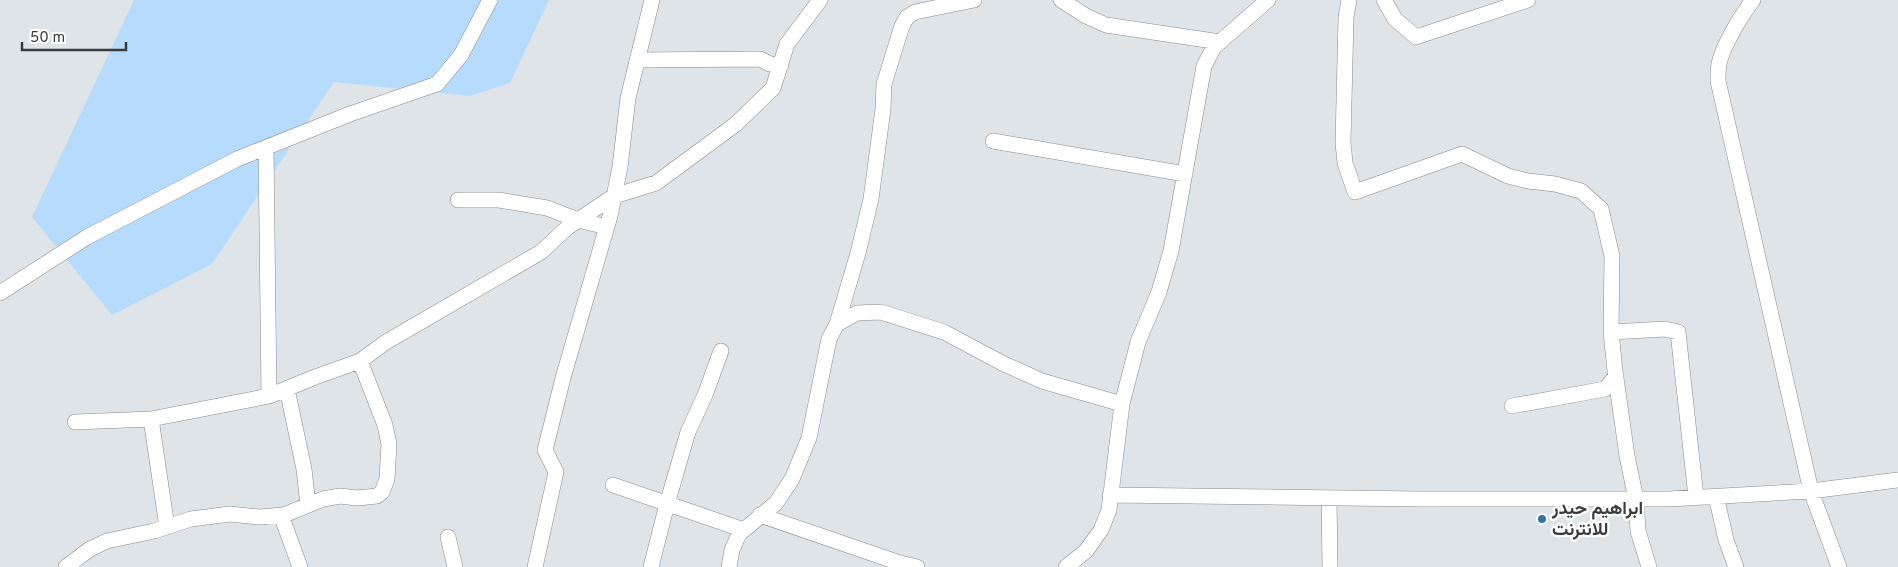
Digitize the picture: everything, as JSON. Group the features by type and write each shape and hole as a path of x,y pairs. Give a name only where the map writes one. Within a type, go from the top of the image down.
{"street":[{"path":"0,294 87,237 237,159 350,114 437,84 461,55 490,0"},
{"path":"535,567 556,472 545,450 563,378 607,227 620,167 628,98 652,0"},
{"path":"75,422 150,419 269,396 360,361 395,337 541,252 578,220 614,196 656,183 736,124 773,88 786,44 820,0"},
{"path":"729,567 732,550 739,534 776,503 792,479 809,438 829,339 837,324 858,253 871,199 883,109 884,84 902,26 907,17 915,12 974,0"},
{"path":"1062,0 1086,16 1106,25 1220,42"},
{"path":"1066,567 1086,551 1101,530 1108,510 1122,404 1138,342 1158,292 1171,251 1204,66 1214,47 1268,0"},
{"path":"1349,0 1346,17 1343,143 1345,163 1355,192 1462,154 1508,176 1528,181 1555,184 1581,192 1601,208 1612,256 1611,332 1616,376 1627,456 1636,499 1638,531 1649,567"},
{"path":"1384,0 1395,19 1416,37 1528,0"},
{"path":"1753,0 1745,10 1722,54 1718,66 1718,81 1811,491 1838,567"},
{"path":"637,60 760,59 770,64 781,65"},
{"path":"993,141 1185,174"},
{"path":"266,148 269,396"},
{"path":"458,200 499,200 547,208 578,220 607,227"},
{"path":"837,324 857,314 881,312 944,332 1002,363 1042,381 1122,404"},
{"path":"1611,332 1665,329 1678,332 1696,498"},
{"path":"651,567 688,432 705,395 721,351"},
{"path":"66,567 90,549 107,541 167,527 191,519 230,514 259,517 281,515 323,499 340,496 357,498 377,496 384,488 387,479 389,444 385,426 360,361"},
{"path":"1512,406 1605,390 1616,376"},
{"path":"287,388 304,469 308,505"},
{"path":"150,419 167,527"},
{"path":"1110,495 1329,498 1696,498 1811,491 1898,480"},
{"path":"612,484 744,530"},
{"path":"1716,496 1726,540 1736,567"},
{"path":"1329,498 1330,567"},
{"path":"281,515 300,567"},
{"path":"760,515 900,563 918,567"},
{"path":"448,537 455,567"}],"shaded area":[{"path":"134,0 549,0 510,83 470,96 334,82 212,264 112,315 32,217"}],"place":[{"name":"ابراهيم حيدر للانترنت","path":"1542,519"}]}
